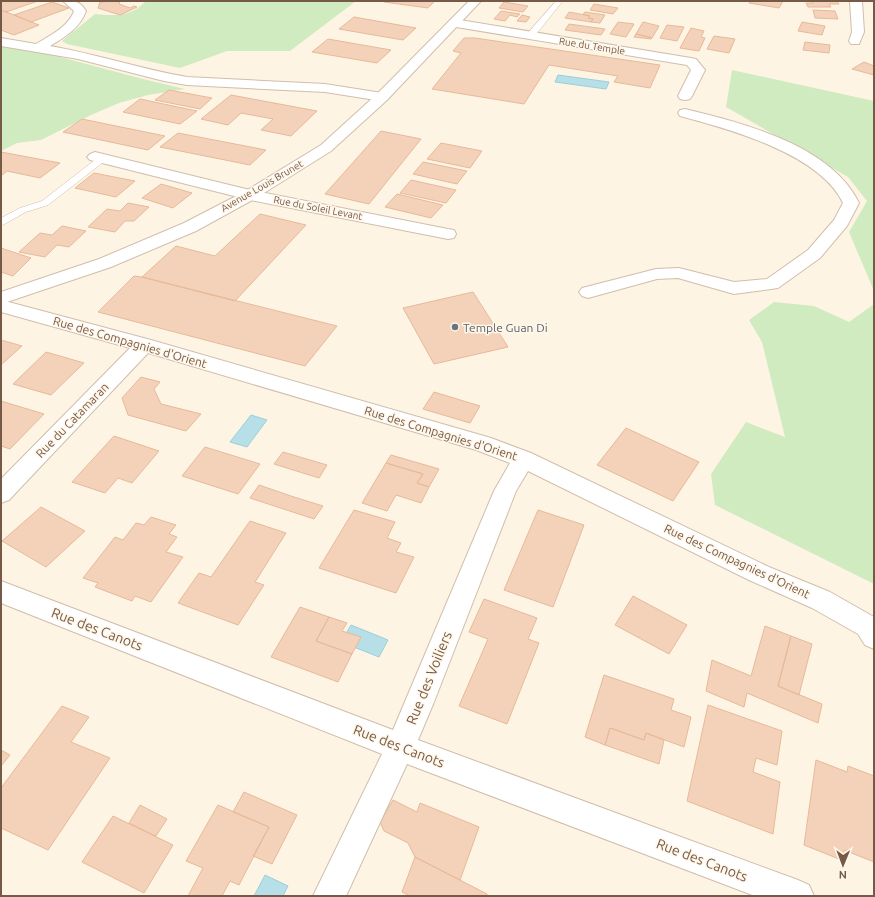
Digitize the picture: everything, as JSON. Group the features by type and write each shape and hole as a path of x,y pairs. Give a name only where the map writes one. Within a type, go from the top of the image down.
{"street":[{"path":"39,48 74,22 79,16 80,11 77,6 69,1"},
{"name":"Avenue Louis Brunet","path":"1,298 105,263 190,227 250,195 326,148 382,97 475,1"},
{"path":"855,41 858,32 856,1"},
{"name":"Rue du Temple","path":"454,24 691,62 698,70 686,96"},
{"path":"1,42 79,55 164,77 187,81 318,87 382,97"},
{"path":"588,292 656,274 679,274 734,288 772,284 814,254 841,222 851,203 842,186 819,167 750,131 685,113"},
{"name":"Rue du Soleil Levant","path":"99,157 250,195 448,234"},
{"name":"Rue des Compagnies d'Orient","path":"1,306 144,345 483,444 523,459 753,570 821,600 867,626 874,637"},
{"name":"Rue du Catamaran","path":"1,494 144,345"},
{"name":"Rue des Voiliers","path":"329,896 420,702 505,491 523,459"},
{"name":"Rue des Canots","path":"1,592 400,747 798,896"}],"lane":[{"path":"530,36 559,2"},
{"path":"1,223 10,216 23,210 45,203 99,157"}],"green space":[{"path":"146,1 356,1 290,51 227,51 180,68 67,44 62,41 95,14 116,15 128,13"},
{"path":"1,46 45,53 185,89 148,95 119,103 41,140 17,143 1,151"},
{"path":"732,70 874,101 874,291 849,232 867,201 848,177 726,107"},
{"path":"774,302 814,306 849,322 874,304 874,584 715,505 711,474 746,422 785,437 762,342 749,320"}],"water":[{"path":"558,75 609,82 606,89 555,82"},
{"path":"251,415 267,420 247,447 230,442"},
{"path":"351,625 388,640 379,657 341,642"},
{"path":"265,875 288,886 283,896 254,896"}],"building":[{"path":"38,1 6,12 1,10 1,2"},
{"path":"120,1 119,4 130,8 134,6 137,7 120,15 98,8 100,2"},
{"path":"435,1 428,8 384,2"},
{"path":"750,1 783,1 779,8 749,3"},
{"path":"812,1 837,1 839,4 829,4 831,7 808,7 806,3 813,3"},
{"path":"52,2 69,8 31,22 14,15"},
{"path":"504,2 528,6 523,12 499,8"},
{"path":"594,4 618,8 613,14 590,10"},
{"path":"1,10 39,25 14,35 1,30"},
{"path":"813,10 835,11 838,19 815,18"},
{"path":"501,11 520,14 517,17 510,15 505,21 494,19"},
{"path":"569,12 590,16 588,18 593,19 591,22 565,18"},
{"path":"585,12 605,15 600,23 591,22 593,19 588,18 590,16 583,14"},
{"path":"522,15 530,17 526,22 517,21"},
{"path":"354,17 416,28 403,40 339,29"},
{"path":"618,22 634,24 626,37 610,34"},
{"path":"643,22 659,26 652,38 636,34"},
{"path":"802,22 825,26 822,35 798,31"},
{"path":"569,24 605,29 601,35 565,30"},
{"path":"667,25 684,27 677,41 660,38"},
{"path":"691,28 704,31 701,37 705,38 699,51 680,48"},
{"path":"636,34 652,38 634,37"},
{"path":"714,36 735,39 729,53 707,49"},
{"path":"464,38 475,38 660,65 650,88 614,82 618,76 549,65 524,104 432,89 461,53 453,51"},
{"path":"328,39 391,50 377,63 312,52"},
{"path":"805,42 830,45 829,53 803,50"},
{"path":"864,62 874,66 874,75 852,69"},
{"path":"169,90 212,98 200,109 155,100"},
{"path":"231,95 317,111 291,136 261,130 273,119 241,113 228,125 201,119"},
{"path":"140,99 197,111 180,124 123,112"},
{"path":"82,119 165,136 148,150 63,132"},
{"path":"381,131 421,139 369,204 325,194"},
{"path":"178,133 266,150 250,165 160,147"},
{"path":"441,143 482,151 470,168 427,159"},
{"path":"1,152 60,163 40,178 7,171 1,176"},
{"path":"423,162 467,171 457,184 413,174"},
{"path":"94,173 135,181 116,197 75,188"},
{"path":"411,180 456,190 446,203 400,193"},
{"path":"161,184 192,193 173,208 142,198"},
{"path":"397,194 443,205 431,218 385,207"},
{"path":"128,203 149,207 134,221 125,221 115,232 88,227 107,209 120,211"},
{"path":"260,214 306,225 235,301 142,277 176,246 215,256"},
{"path":"62,226 86,231 69,247 57,245 45,257 19,252 40,233 52,235"},
{"path":"1,248 31,258 13,276 1,272"},
{"path":"134,276 337,326 305,366 98,312"},
{"name":"Temple Guan Di","path":"473,292 508,347 434,364 403,308"},
{"path":"1,340 22,346 1,365"},
{"path":"46,352 84,363 51,395 13,384"},
{"path":"141,377 160,382 154,389 161,404 201,414 186,431 128,415 122,398"},
{"path":"434,392 480,406 470,423 423,409"},
{"path":"1,401 44,414 10,449 1,446"},
{"path":"626,428 699,462 673,501 597,465"},
{"path":"114,436 159,451 132,483 118,478 105,493 72,482"},
{"path":"205,447 260,464 238,494 182,476"},
{"path":"283,452 327,465 319,478 274,464"},
{"path":"391,455 439,469 429,487 417,483 423,474 386,463"},
{"path":"386,463 423,474 417,483 429,487 421,503 396,495 387,511 362,503"},
{"path":"259,485 323,506 314,519 250,498"},
{"path":"41,507 85,531 46,567 2,541"},
{"path":"354,510 395,522 387,538 401,543 396,552 414,557 396,593 319,568"},
{"path":"538,510 584,525 553,607 504,590"},
{"path":"151,517 176,525 169,534 177,537 166,552 183,557 151,602 135,596 132,601 95,587 98,583 83,578 115,537 123,540 136,523 144,525"},
{"path":"250,521 286,533 255,582 264,585 238,625 178,603 199,573 211,577"},
{"path":"633,596 687,625 669,654 615,625"},
{"path":"484,599 537,618 528,639 539,643 507,724 459,706 488,639 469,632"},
{"path":"300,607 329,617 316,641 352,654 338,682 271,657"},
{"path":"329,617 347,623 342,631 361,637 352,654 316,641"},
{"path":"765,626 791,636 778,686 822,704 818,723 747,693 744,707 706,691 712,660 751,676"},
{"path":"791,636 812,644 799,695 778,686"},
{"path":"604,675 674,699 671,710 691,717 684,747 646,733 644,740 610,728 605,745 585,737"},
{"path":"708,705 782,731 777,765 756,758 753,772 780,782 773,834 687,801"},
{"path":"62,706 89,717 71,742 110,758 48,850 1,828 1,788"},
{"path":"610,728 644,740 646,733 664,740 659,764 605,745"},
{"path":"1,750 10,755 1,766"},
{"path":"816,760 847,772 848,766 874,776 874,862 844,850 844,861 804,845"},
{"path":"244,792 297,815 272,864 253,856 269,827 233,812"},
{"path":"393,800 417,812 420,803 479,827 460,880 415,857 408,843 384,831 380,822"},
{"path":"140,805 167,819 156,836 129,823"},
{"path":"218,805 269,827 239,885 230,881 222,896 188,896 203,868 186,861"},
{"path":"113,816 173,845 144,893 82,862"},
{"path":"415,857 487,894 487,896 410,896 402,892"}],"place":[{"name":"Temple Guan Di","path":"455,327"}]}
